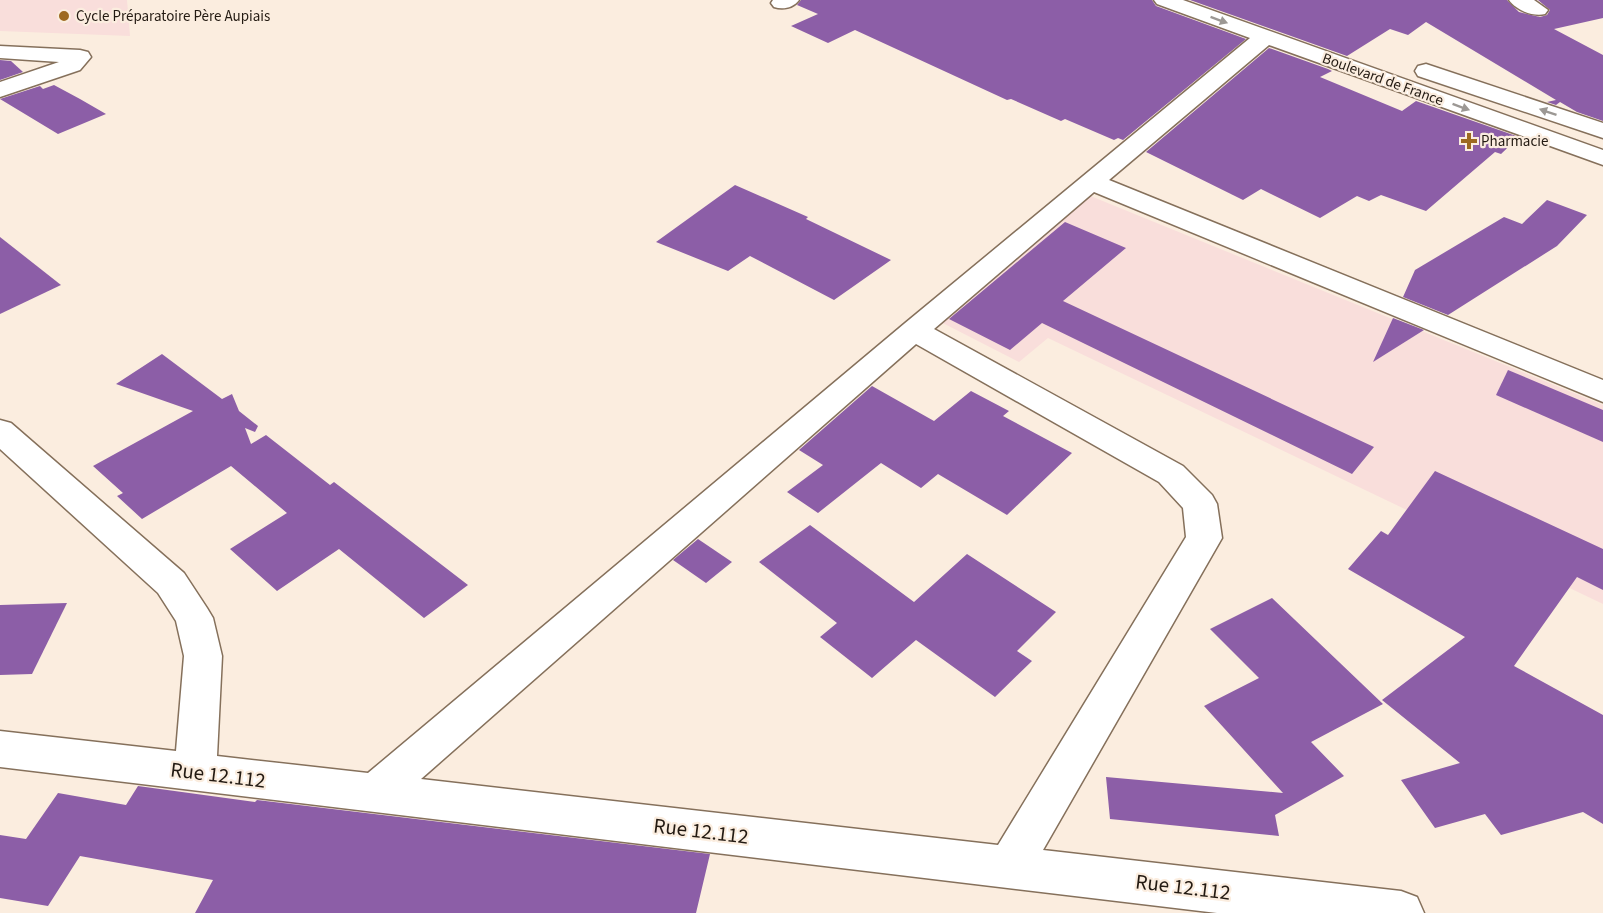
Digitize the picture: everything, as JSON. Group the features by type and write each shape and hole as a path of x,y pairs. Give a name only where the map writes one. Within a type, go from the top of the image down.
{"street":[{"name":"Boulevard de France","path":"1164,0 1603,158"},
{"name":"Boulevard de France","path":"1221,0 1360,48"},
{"path":"1519,0 1538,10"},
{"path":"375,794 914,330 1265,37"},
{"path":"0,52 80,57 72,65 0,90"},
{"name":"Boulevard de France","path":"1404,63 1603,131"},
{"path":"1091,182 1603,392"},
{"path":"914,330 1170,474 1200,504 1204,538 1010,866"},
{"path":"0,431 171,583 194,618 203,656 195,772"},
{"name":"Rue 12.112","path":"0,749 1401,913"}],"shaded area":[{"name":"Cycle Préparatoire Père Aupiais","path":"0,0 127,0 130,36 0,31"},
{"path":"1088,195 1603,405 1603,604 1048,338 1019,362 931,317"}],"building":[{"path":"801,0 1152,0 1156,6 1246,39 1123,140 1118,138 1114,140 1065,119 1061,121 1011,99 1007,100 855,30 828,43 791,26 818,14 797,5"},
{"path":"1190,0 1507,0 1519,12 1540,17 1547,15 1550,10 1538,0 1603,0 1603,18 1554,29 1603,55 1603,121 1577,112 1560,102 1556,105 1547,102 1556,100 1426,22 1408,35 1390,29 1347,56"},
{"path":"1269,48 1328,69 1332,71 1320,77 1402,111 1416,101 1519,137 1501,154 1495,152 1426,211 1381,195 1369,201 1357,196 1320,218 1261,189 1243,200 1146,152"},
{"path":"0,60 11,61 23,72 0,80"},
{"path":"54,85 106,114 58,134 0,99 40,86 43,89"},
{"path":"735,185 808,217 806,219 891,260 834,300 750,256 728,271 656,242"},
{"path":"1547,200 1587,215 1557,246 1448,315 1403,297 1415,270 1504,217 1522,224"},
{"path":"1065,222 1126,248 1063,301 1374,447 1352,474 1042,323 1010,350 949,319"},
{"path":"0,237 61,285 0,314"},
{"path":"1393,318 1424,330 1373,362"},
{"path":"162,354 222,399 232,394 239,411 258,426 255,432 245,428 251,444 266,435 330,485 334,482 468,585 424,618 339,549 277,591 230,549 287,513 231,466 142,519 117,496 123,493 93,466 193,411 116,384"},
{"path":"1508,370 1603,410 1603,442 1496,395"},
{"path":"872,386 934,421 971,391 1009,411 1003,416 1072,453 1007,515 938,474 921,488 881,463 818,513 787,492 823,465 799,450"},
{"path":"1435,471 1603,549 1603,590 1577,577 1514,666 1603,715 1603,824 1583,812 1501,835 1485,814 1435,828 1401,780 1460,763 1382,700 1465,637 1348,569 1381,531 1388,535"},
{"path":"810,525 914,602 967,554 1056,612 1017,651 1032,661 995,697 916,640 872,678 820,637 837,623 759,562"},
{"path":"698,539 732,562 706,583 673,560"},
{"path":"1272,598 1383,704 1311,742 1344,776 1275,815 1279,836 1110,819 1106,777 1283,793 1204,706 1259,678 1210,629"},
{"path":"67,603 32,674 0,675 0,605"},
{"path":"138,786 255,802 257,800 710,854 696,913 195,913 213,880 80,856 48,906 0,898 0,835 26,839 58,793 126,805"}],"place":[{"name":"Cycle Préparatoire Père Aupiais","path":"64,16"},
{"name":"Pharmacie","path":"1469,141"}]}
